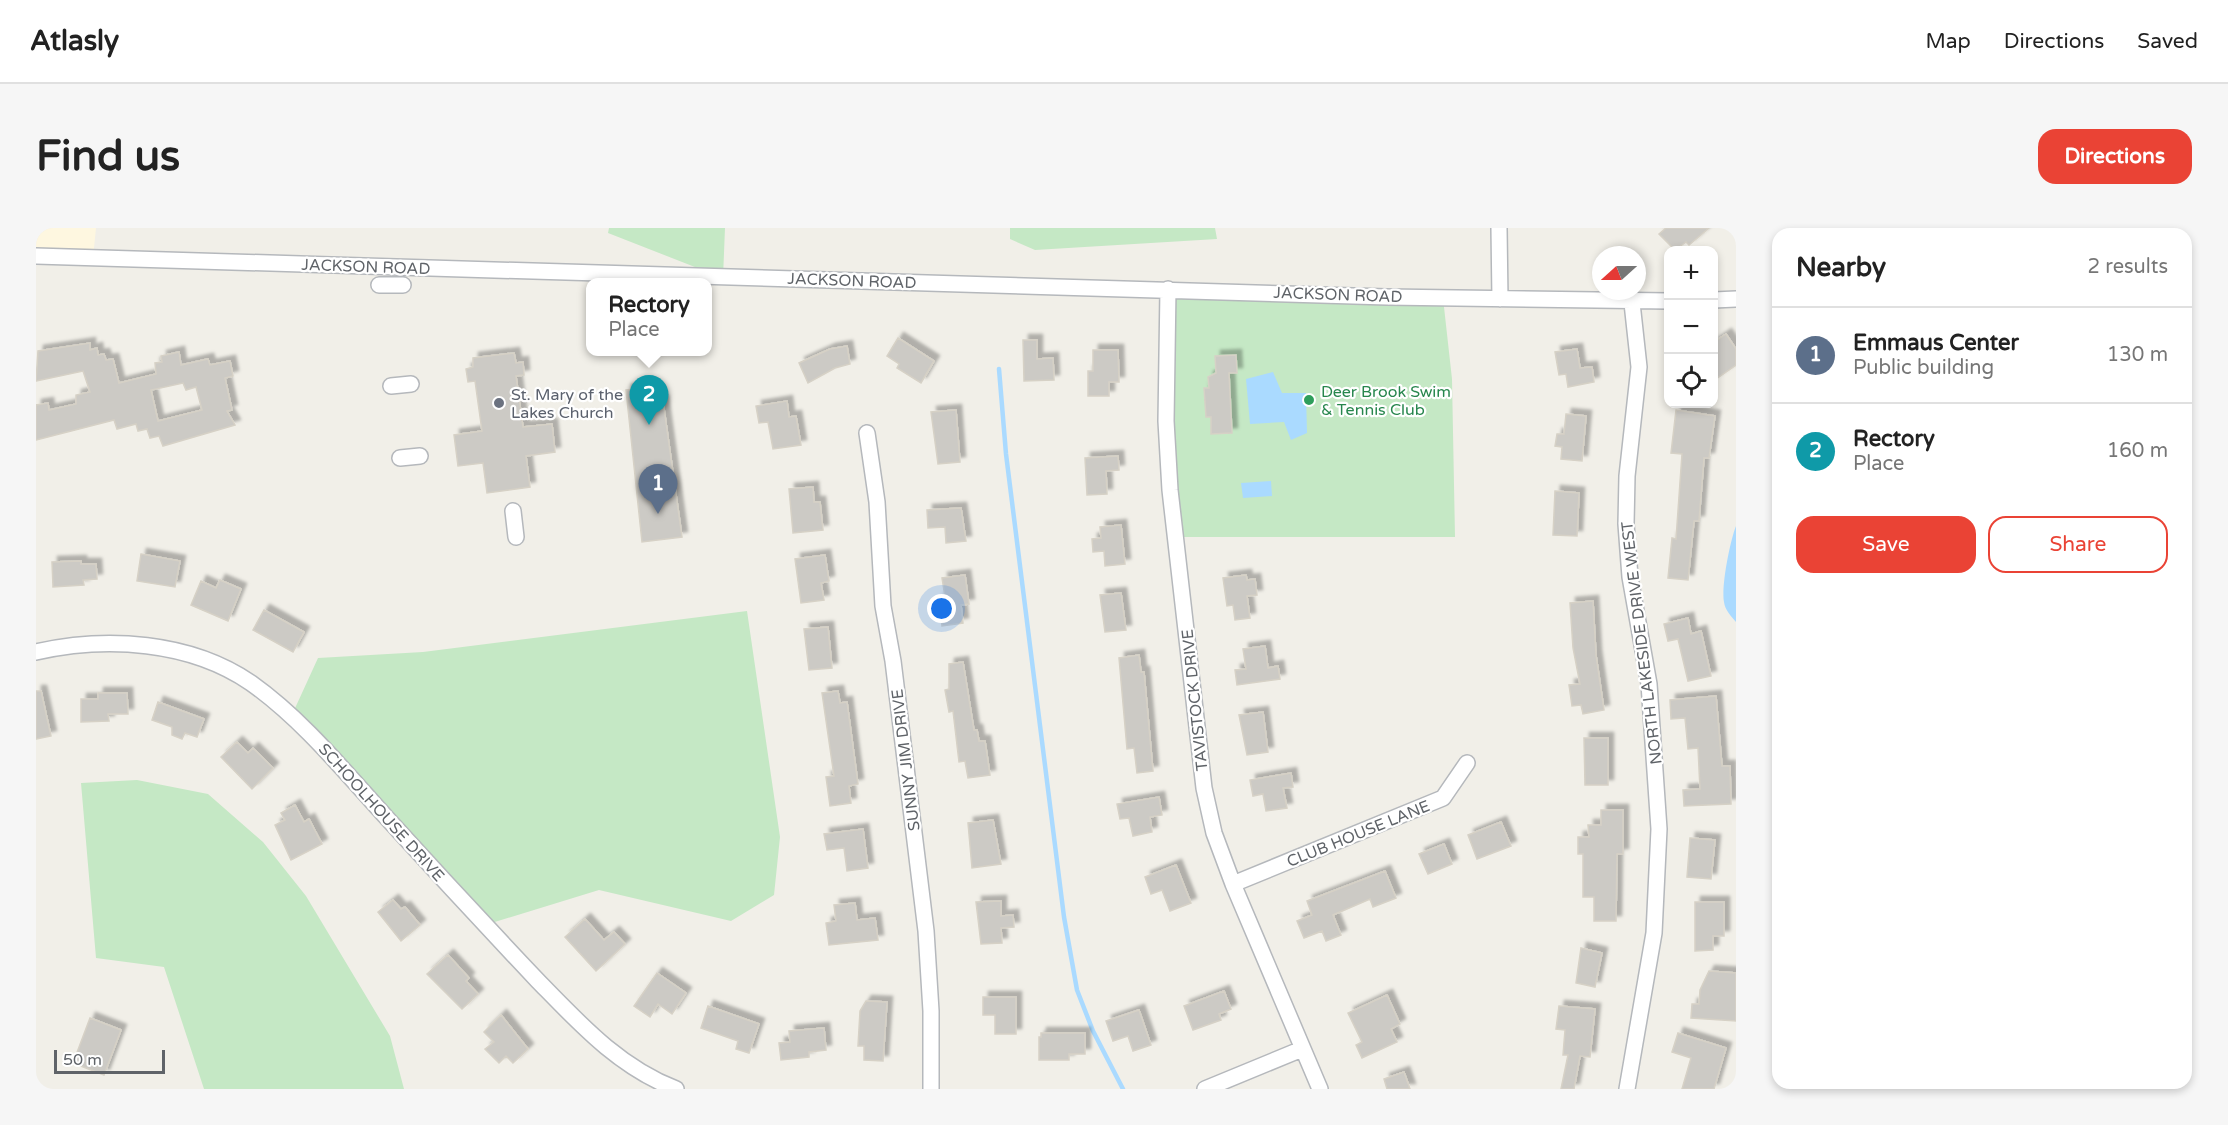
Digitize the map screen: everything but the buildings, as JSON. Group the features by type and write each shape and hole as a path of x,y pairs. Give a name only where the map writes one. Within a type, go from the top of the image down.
{"street":[{"path":"1499,228 1500,299"},
{"name":"JACKSON ROAD","path":"36,256 1632,303 1664,301"},
{"path":"379,285 403,285"},
{"name":"TAVISTOCK DRIVE","path":"1168,289 1166,421 1170,490 1204,788 1214,833 1233,884 1320,1089"},
{"path":"1718,300 1736,299"},
{"name":"NORTH LAKESIDE DRIVE WEST","path":"1627,1089 1654,933 1659,829 1649,684 1630,577 1626,513 1627,476 1640,367 1632,303"},
{"path":"391,386 411,384"},
{"name":"SUNNY JIM DRIVE","path":"867,433 877,502 882,606 893,661 926,931 931,1011 931,1089"},
{"path":"400,458 420,456"},
{"path":"513,511 516,537"},
{"name":"SCHOOLHOUSE DRIVE","path":"36,652 74,645 132,644 193,658 225,669 249,682 311,735 485,925 585,1029 648,1084 676,1089"},
{"name":"CLUB HOUSE LANE","path":"1233,884 1443,798 1467,763"},
{"path":"1205,1089 1302,1049"}],"shaded area":[{"path":"36,228 96,228 93,258 36,256"}],"green space":[{"path":"609,228 725,228 723,278 608,233"},
{"path":"1010,228 1215,228 1217,239 1035,250 1010,239"},
{"name":"Deer Brook Swim & Tennis Club","path":"1168,289 1443,298 1452,379 1455,537 1175,537"},
{"path":"747,611 780,837 774,895 731,921 599,890 485,925 291,717 318,658 423,652"},
{"path":"137,780 208,794 263,842 306,896 390,1036 404,1089 204,1089 164,967 96,958 81,783"}],"water":[{"path":"1273,372 1282,393 1306,393 1307,433 1291,440 1284,422 1250,424 1246,379"},
{"path":"1271,481 1272,496 1243,498 1241,483"},
{"path":"1736,526 1736,622 1728,613 1723,595 1731,542"}],"waterway":[{"path":"999,369 1006,454 1064,917 1077,990 1093,1031 1123,1089"}],"place":[{"name":"Deer Brook Swim & Tennis Club","path":"1309,400"},
{"name":"St. Mary of the Lakes Church","path":"499,403"},
{"name":"Rectory","path":"649,425"},
{"name":"Emmaus Center","path":"658,514"}]}
